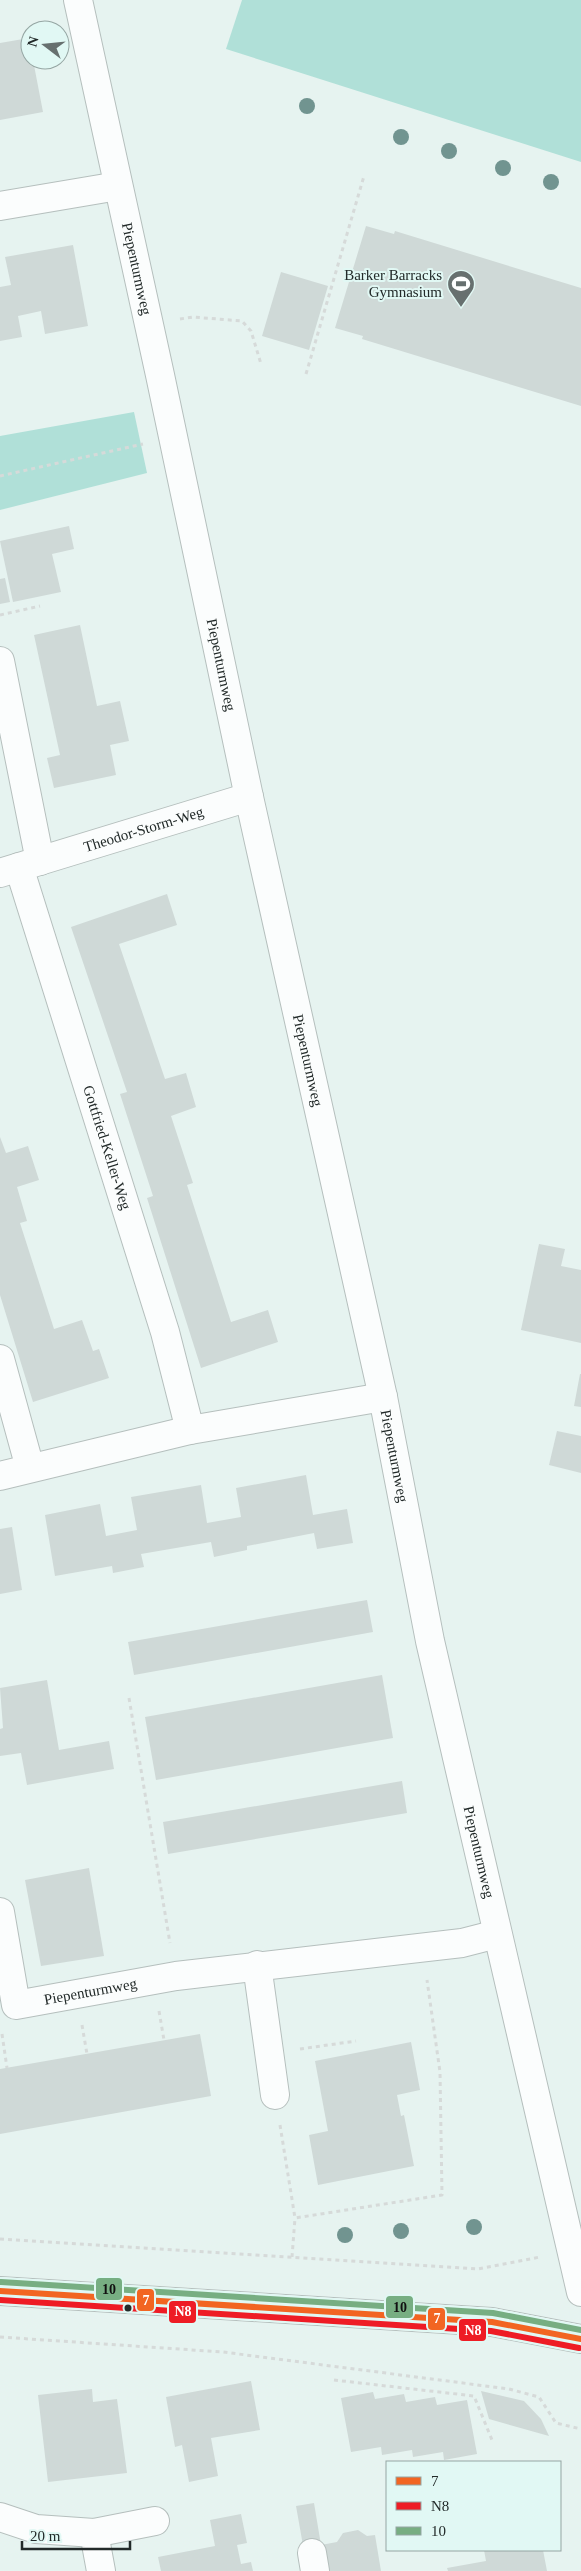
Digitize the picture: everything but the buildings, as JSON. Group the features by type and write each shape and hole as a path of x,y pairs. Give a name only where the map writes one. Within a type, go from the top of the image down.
{"street":[{"name":"Piepenturmweg","path":"78,0 173,438 248,797 383,1397 430,1641 457,1750 496,1934 581,2292"},
{"path":"0,206 118,186"},
{"path":"0,661 20,867"},
{"name":"Theodor-Storm-Weg","path":"20,867 248,797"},
{"name":"Gottfried-Keller-Weg","path":"20,867 165,1332 190,1430"},
{"path":"0,1359 30,1468"},
{"path":"0,1476 190,1430 383,1397"},
{"name":"Piepenturmweg","path":"0,1912 16,2005 176,1976 462,1942 496,1934"},
{"path":"257,1965 275,2095"},
{"path":"0,2291 492,2322 581,2339"},
{"path":"0,2516 36,2529 94,2533 155,2521"},
{"path":"94,2533 101,2571"}],"path":[{"path":"306,374 364,176"},
{"path":"193,317 242,321 251,331 261,364"},
{"path":"0,476 173,438"},
{"path":"0,615 40,606"},
{"path":"129,1698 176,1976"},
{"path":"295,2218 442,2196 440,2072 423,1947"},
{"path":"0,2024 7,2068"},
{"path":"270,2053 356,2041"},
{"path":"275,2095 295,2218 292,2257"},
{"path":"0,2239 478,2269 571,2252"},
{"path":"0,2337 223,2352 509,2389 539,2397 556,2423 581,2429"},
{"path":"334,2380 474,2396 492,2440"}],"shaded area":[{"path":"242,0 581,0 581,162 226,49"},
{"path":"134,412 147,473 0,510 0,436"}],"transit line":[{"name":"10","path":"1,2282 493,2313 581,2330"},
{"name":"7","path":"0,2291 492,2322 581,2339"},
{"name":"N8","path":"0,2300 491,2331 579,2348"}],"place":[{"name":"Barker Barracks Gymnasium","path":"461,308"}]}
